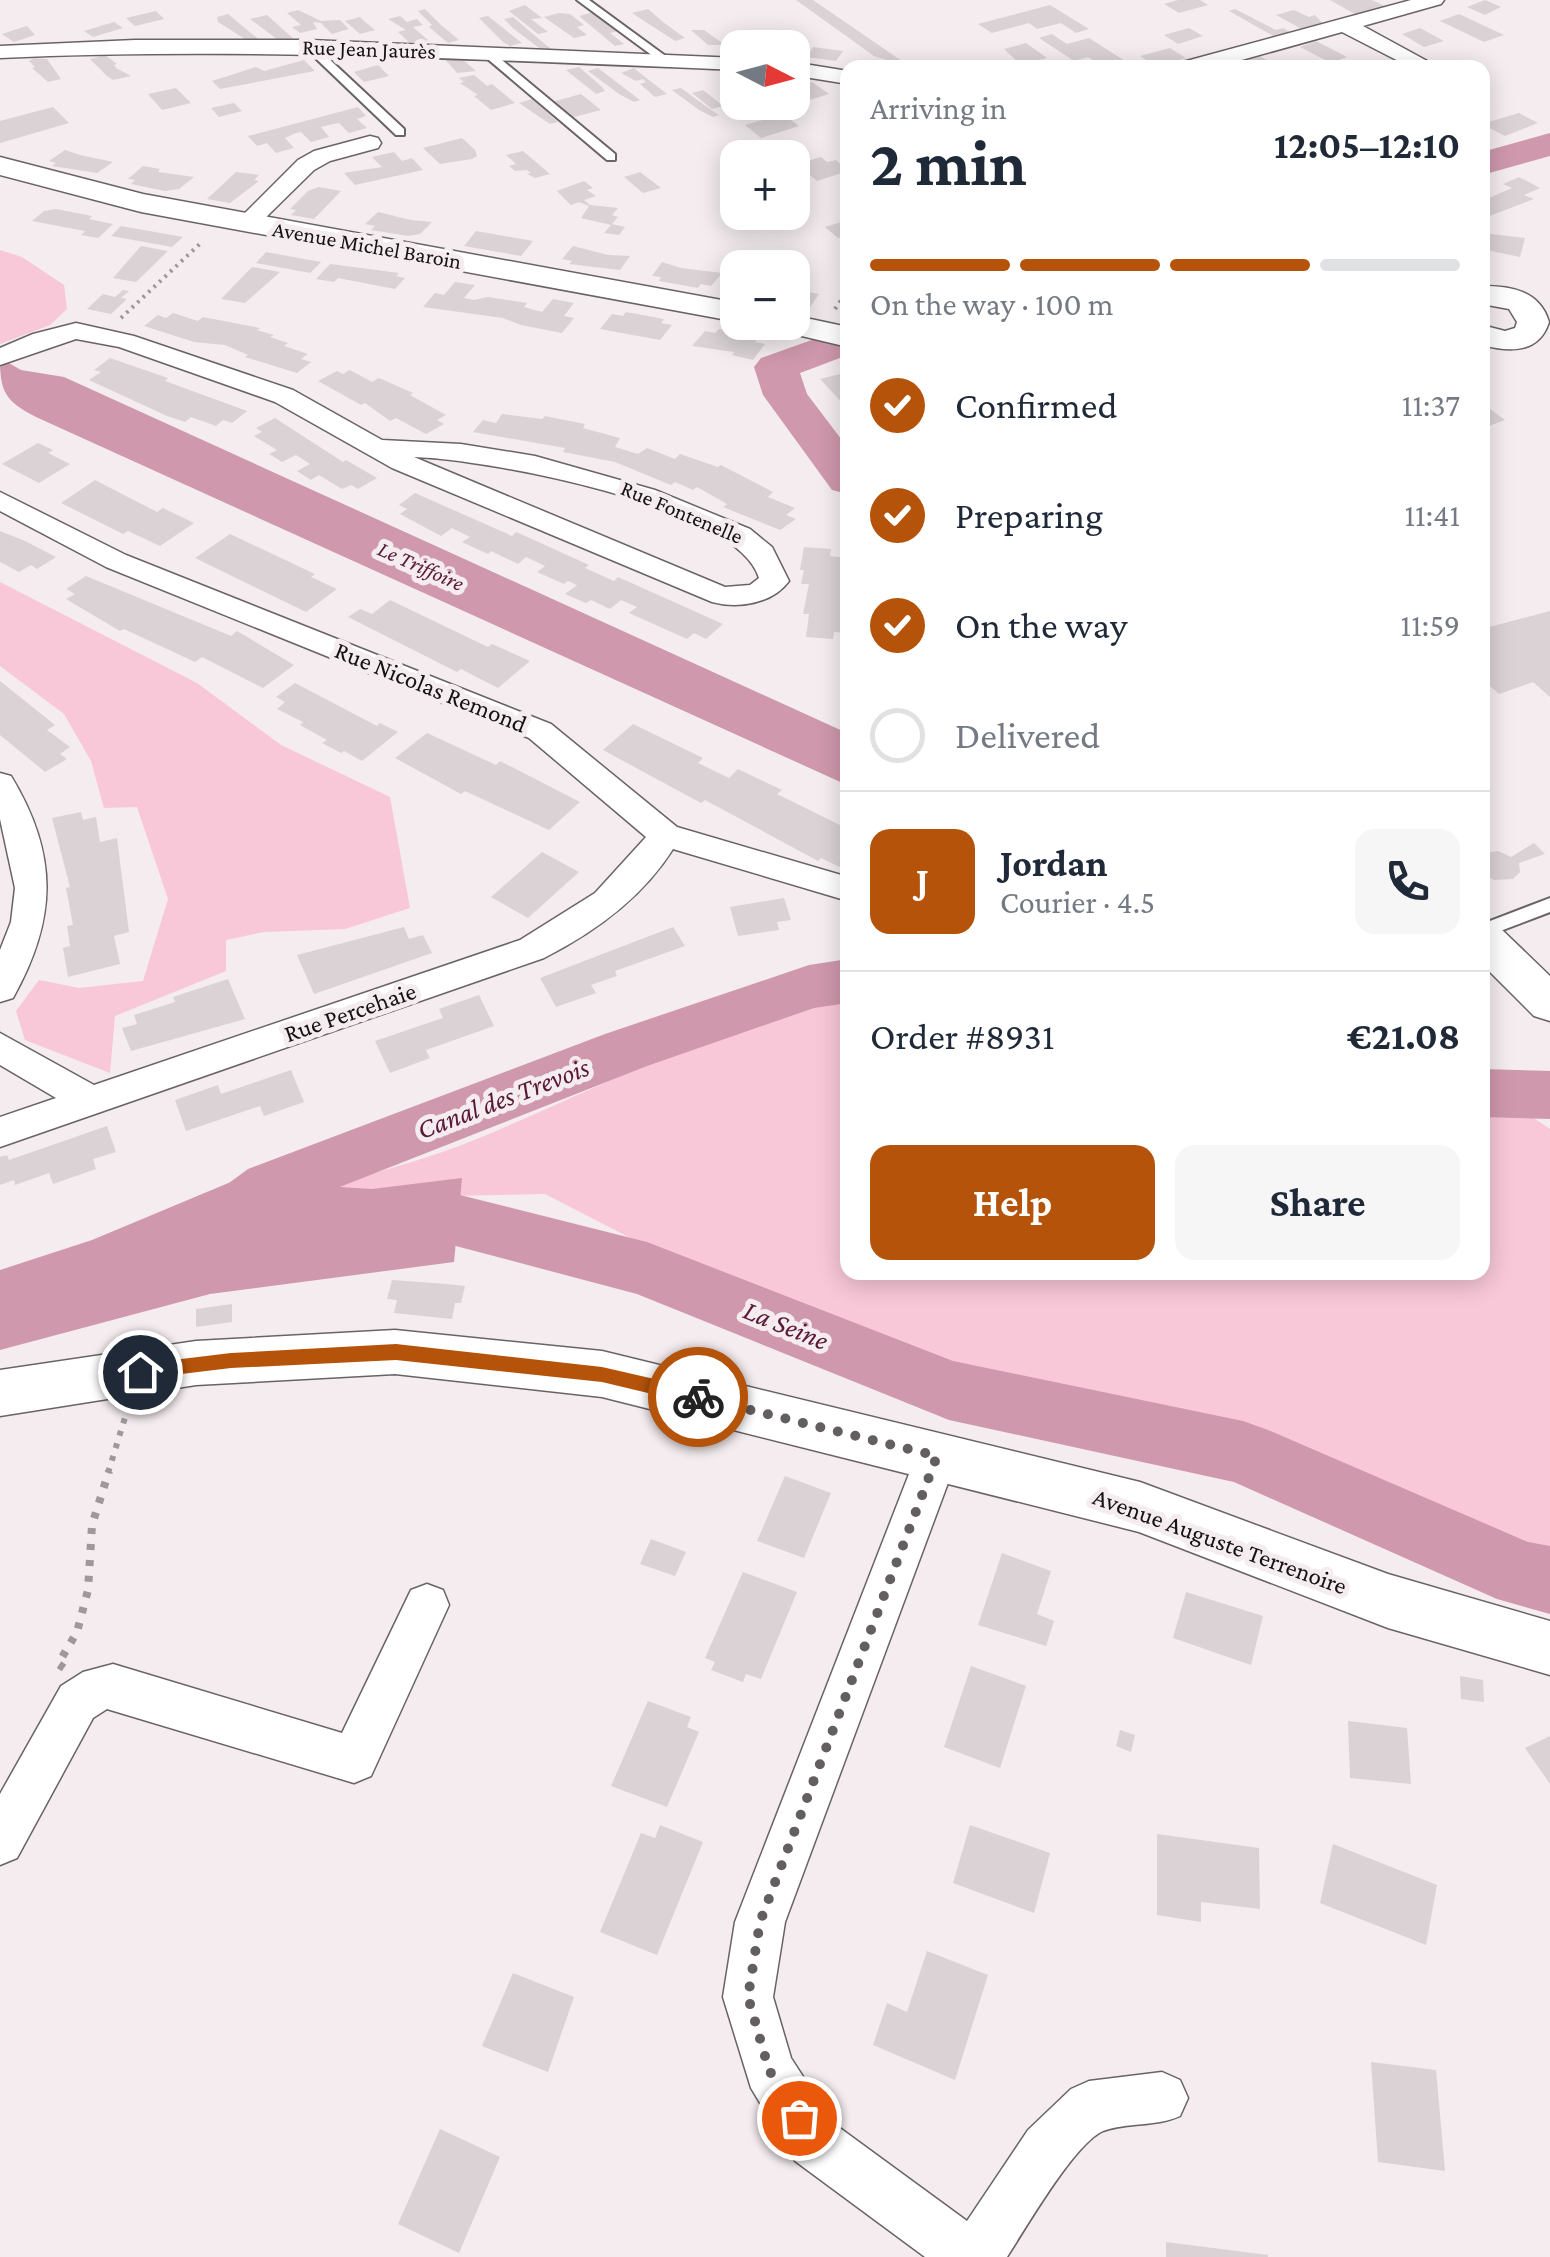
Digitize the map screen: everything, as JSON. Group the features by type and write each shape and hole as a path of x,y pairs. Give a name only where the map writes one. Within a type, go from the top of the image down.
{"street":[{"path":"1217,60 1346,26 1405,4 1434,0"},
{"path":"1346,26 1414,60"},
{"name":"Rue Jean Jaurès","path":"0,52 135,46 309,46 720,63"},
{"path":"810,71 840,77"},
{"path":"236,221 306,165 322,156 370,143"},
{"name":"Avenue Michel Baroin","path":"0,166 80,189 236,221 720,309"},
{"path":"1490,296 1531,293 1549,318 1546,333 1514,342 1490,337"},
{"path":"810,328 839,335"},
{"name":"Rue Fontenelle","path":"2,356 65,333 101,334 284,396 402,462 722,596 758,593 774,581 772,565 750,539 608,480 482,452 380,448"},
{"name":"Rue Nicolas Remond","path":"0,500 116,560 540,731 664,836 840,887"},
{"path":"0,784 11,803 33,889 28,922 0,989"},
{"name":"Rue Percehaie","path":"0,1132 532,949 567,933 649,862 664,836"},
{"path":"1490,941 1550,1004"},
{"path":"0,1047 92,1102"},
{"name":"Avenue Auguste Terrenoire","path":"0,1393 140,1372 300,1355 396,1352 602,1374 1140,1507 1388,1601 1550,1648"},
{"path":"937,1456 760,1922 748,1997 769,2070 814,2142 972,2257 1047,2149 1088,2107 1162,2098"},
{"path":"0,1842 77,1702 98,1688 113,1686 354,1760 427,1605"}],"lane":[{"path":"582,0 665,60"},
{"path":"309,46 400,132"},
{"path":"487,53 611,157"},
{"path":"1490,930 1550,904"}],"path":[{"path":"101,334 236,221"},
{"path":"98,1688 58,1664 77,1632 88,1590 92,1524 140,1372"}],"shaded area":[{"path":"0,250 22,257 64,285 67,309 50,325 0,344"},
{"path":"0,582 197,683 281,745 390,797 410,908 345,929 264,932 226,940 226,971 115,1016 110,1073 25,1040 16,1011 39,980 79,988 143,981 168,899 137,807 104,808 91,761 64,714 0,666"},
{"path":"840,1000 840,1280 1490,1280 1490,1105 1526,1113 1550,1129 1550,1556 1528,1553 1216,1425 1070,1397 933,1362 648,1247 545,1194 399,1197 321,1189 462,1145 662,1058 800,1009"}],"water":[{"path":"0,358 21,370 64,377 840,730 840,782 36,417 11,400 1,379"},
{"path":"315,1147 332,1180 324,1186 372,1189 462,1178 454,1262 210,1294 0,1350 0,1270 92,1240"}],"building":[{"path":"796,0 813,0 900,60 874,56"},
{"path":"1200,0 1208,5 1179,13 1164,4"},
{"path":"1330,0 1372,0 1385,6 1360,17"},
{"path":"1485,0 1501,7 1485,15 1467,7"},
{"path":"525,5 542,18 531,19 548,32 538,34 509,11"},
{"path":"1050,5 1089,29 1076,33 1061,23 1037,29 1029,23 992,33 978,24"},
{"path":"425,9 459,40 448,43 429,27 432,25 418,11"},
{"path":"648,9 685,38 675,41 632,13"},
{"path":"1235,9 1276,30 1283,28 1294,34 1277,38 1229,11"},
{"path":"298,10 321,21 340,20 349,29 332,34 321,23 313,22 317,29 300,33 292,27 301,25 287,13"},
{"path":"1294,10 1309,17 1315,15 1325,26 1305,31 1276,15"},
{"path":"156,11 164,19 135,26 126,18"},
{"path":"593,12 618,31 610,33 624,44 615,46 579,16"},
{"path":"228,14 261,41 248,41 218,22 217,17"},
{"path":"570,14 584,25 577,27 587,35 574,38 544,17"},
{"path":"1459,14 1504,35 1484,42 1440,21"},
{"path":"267,15 297,42 281,42 250,19"},
{"path":"400,16 407,22 417,19 423,25 413,27 428,40 411,44 398,32 406,30 388,19"},
{"path":"488,16 522,43 510,46 503,42 479,18"},
{"path":"360,17 375,30 360,34 345,21"},
{"path":"513,17 556,52 543,51 504,19"},
{"path":"114,22 123,28 93,37 84,31"},
{"path":"27,26 35,35 14,42 2,34"},
{"path":"1189,28 1203,36 1178,44 1164,35"},
{"path":"1420,28 1444,41 1424,47 1402,34"},
{"path":"691,30 704,30 720,41 720,45 708,45"},
{"path":"1052,34 1067,44 1089,38 1123,60 1072,60 1039,38"},
{"path":"1316,41 1347,57 1325,60 1300,47"},
{"path":"1026,43 1047,58 1016,60 1004,49"},
{"path":"813,47 843,51 836,61 810,57"},
{"path":"1170,48 1186,58 1146,60 1140,56"},
{"path":"105,55 117,64 116,68 131,76 113,80 90,59"},
{"path":"1258,55 1267,60 1239,60"},
{"path":"444,58 462,59 476,71 457,73"},
{"path":"47,59 61,79 48,82 32,68 35,67 29,61"},
{"path":"304,60 315,71 220,89 212,81 256,67 264,71"},
{"path":"378,65 389,76 364,82 354,72"},
{"path":"579,67 605,91 596,94 566,70"},
{"path":"598,68 640,100 634,102 619,94 588,71"},
{"path":"634,68 667,94 655,97 640,84 646,82 643,79 636,81 621,73"},
{"path":"474,75 515,103 491,110 460,83 464,82 459,78"},
{"path":"812,82 829,94 810,100"},
{"path":"176,88 191,103 162,110 148,94"},
{"path":"681,88 719,115 713,117 699,110 672,90"},
{"path":"703,90 720,107 712,109 692,93"},
{"path":"581,94 601,110 566,119 548,103"},
{"path":"532,99 558,122 550,124 519,103"},
{"path":"234,103 242,111 219,117 211,108"},
{"path":"53,107 69,123 0,143 0,121"},
{"path":"358,107 366,116 357,119 367,128 349,133 339,123 321,127 329,137 311,142 301,132 296,133 285,138 294,148 276,153 267,143 257,146 248,136"},
{"path":"1519,113 1538,123 1505,136 1490,128 1490,122"},
{"path":"762,120 791,120 799,126 761,138 745,125"},
{"path":"462,138 477,156 440,164 423,148"},
{"path":"65,150 113,162 97,173 52,166 56,163 49,161"},
{"path":"523,151 550,174 535,178 527,170 515,171 509,166 516,164 506,155"},
{"path":"394,152 402,161 412,158 423,170 355,185 344,173 382,167 372,157"},
{"path":"821,157 840,164 840,174 817,181 810,175 810,160"},
{"path":"143,166 194,177 179,189 165,191 131,184 135,180 128,179"},
{"path":"236,172 259,175 254,180 259,181 230,203 207,199"},
{"path":"640,172 661,188 643,193 624,177"},
{"path":"1519,177 1540,188 1524,195 1534,199 1490,216 1490,198 1512,188 1503,184"},
{"path":"584,181 593,188 587,190 596,196 584,200 590,205 618,208 612,215 618,217 612,224 625,227 619,235 604,233 611,225 581,218 589,206 579,202 571,205 557,191"},
{"path":"319,187 341,191 314,219 291,215 296,210 290,209 308,191"},
{"path":"56,209 113,224 98,238 81,235 85,231 32,221 44,211"},
{"path":"378,212 432,222 420,234 408,236 371,230 375,226 365,224"},
{"path":"840,222 840,237 838,238 825,227"},
{"path":"121,226 183,237 172,247 111,236"},
{"path":"476,231 533,241 521,256 464,246"},
{"path":"1490,234 1525,238 1520,257 1490,251"},
{"path":"141,246 168,251 136,282 113,278"},
{"path":"573,246 630,256 620,270 569,264 572,261 562,259"},
{"path":"266,252 321,262 310,273 256,263"},
{"path":"662,262 720,273 711,286 701,284 698,288 659,281 661,277 652,276"},
{"path":"330,264 399,273 396,276 405,278 395,289 338,278 334,282 316,279"},
{"path":"252,267 280,272 245,303 221,299"},
{"path":"455,282 475,285 464,298 527,303 524,307 542,312 553,299 574,303 564,316 574,318 562,333 503,318 423,307 435,293 444,295"},
{"path":"123,290 129,291 121,298 127,299 111,314 87,309 103,294 115,297"},
{"path":"810,292 819,294 810,307"},
{"path":"626,312 664,319 661,323 672,325 660,340 600,329 612,314 623,316"},
{"path":"173,313 198,321 203,317 260,328 257,330 288,343 284,346 308,354 301,359 311,362 297,373 245,357 248,355 225,345 194,342 144,326 158,315 166,318"},
{"path":"720,329 720,340 756,340 765,344 753,360 732,355 734,352 692,346 705,331 715,333"},
{"path":"110,358 247,411 232,423 223,420 216,426 191,417 185,422 167,416 89,380 101,372 94,370"},
{"path":"350,370 372,382 379,378 413,393 410,395 446,415 437,420 444,424 426,434 396,418 390,421 365,403 361,405 318,381 337,371 343,374"},
{"path":"840,374 840,400 820,379"},
{"path":"1490,409 1505,420 1490,426"},
{"path":"502,414 542,419 545,416 585,424 583,428 620,438 615,447 638,454 647,448 675,459 680,454 721,465 773,492 768,497 795,508 786,515 796,519 780,530 723,507 727,504 697,487 693,490 675,482 671,485 615,462 563,452 565,448 473,432 483,420 496,423"},
{"path":"275,418 343,462 346,460 377,478 358,489 351,485 342,489 319,475 311,480 297,471 310,464 296,455 282,462 269,454 277,450 254,436 262,432 256,428"},
{"path":"38,443 70,464 39,483 2,464"},
{"path":"95,480 157,512 163,508 194,523 160,546 128,531 123,534 61,503"},
{"path":"415,493 512,536 516,532 589,565 585,568 614,581 618,577 723,624 706,639 694,633 687,639 629,613 637,607 621,600 610,609 591,600 586,603 565,594 577,585 568,581 564,584 537,572 545,566 526,557 518,564 491,551 488,554 462,542 470,537 452,528 441,536 400,514 407,509 399,505"},
{"path":"0,531 56,557 37,569 31,565 19,572 0,562"},
{"path":"230,534 315,574 311,577 337,589 306,612 195,558"},
{"path":"804,547 831,549 830,556 840,557 840,632 834,632 833,639 806,637 809,614 803,614 809,584 801,584 804,570 800,570"},
{"path":"86,576 231,636 237,631 294,665 263,688 202,657 195,662 124,629 120,631 66,599 75,594 66,589"},
{"path":"390,600 488,647 492,644 530,661 498,688 461,669 457,672 348,617 360,609 372,614"},
{"path":"1550,611 1550,697 1533,682 1499,694 1490,686 1490,627"},
{"path":"0,681 55,725 47,730 70,747 60,754 67,759 45,772 0,735"},
{"path":"295,683 377,726 380,723 398,732 362,761 341,753 322,743 327,740 300,725 303,722 277,709 285,702 276,697"},
{"path":"633,724 703,758 698,763 729,778 738,769 782,790 777,794 840,825 840,867 821,858 818,861 603,750"},
{"path":"427,733 496,765 500,761 580,802 549,830 465,791 461,794 395,758"},
{"path":"81,812 83,820 96,817 100,842 117,838 129,932 114,936 120,964 68,977 63,948 70,946 67,926 73,925 66,888 70,887 52,818"},
{"path":"1534,843 1545,854 1519,863 1520,872 1513,879 1490,878 1490,852 1511,857"},
{"path":"542,852 579,872 528,918 491,897"},
{"path":"784,898 791,920 777,922 779,930 738,936 730,907"},
{"path":"404,927 409,939 423,935 432,953 314,994 297,955"},
{"path":"673,927 685,946 615,971 617,976 591,985 596,993 556,1007 540,978"},
{"path":"228,979 245,1019 131,1051 122,1028 137,1024 134,1015"},
{"path":"479,995 494,1026 426,1050 430,1058 390,1073 375,1041 443,1018 439,1009"},
{"path":"291,1070 304,1102 264,1116 260,1106 186,1131 175,1100 218,1085 221,1094"},
{"path":"107,1126 116,1152 93,1159 96,1169 53,1184 49,1173 15,1185 14,1180 0,1185 0,1157 7,1155 9,1160"},
{"path":"392,1280 465,1286 461,1303 455,1303 452,1319 394,1313 397,1300 387,1299"},
{"path":"232,1304 232,1322 196,1327 196,1309"},
{"path":"785,1476 831,1493 804,1558 757,1541"},
{"path":"651,1539 686,1552 675,1576 640,1564"},
{"path":"1002,1553 1051,1571 1037,1614 1054,1621 1046,1646 978,1625"},
{"path":"743,1572 797,1592 761,1679 746,1674 743,1682 711,1670 715,1662 705,1658"},
{"path":"1186,1592 1263,1616 1251,1665 1173,1638"},
{"path":"971,1666 1026,1686 1000,1768 944,1747"},
{"path":"1460,1676 1483,1680 1484,1702 1461,1699"},
{"path":"648,1701 691,1717 687,1727 699,1732 667,1807 611,1786"},
{"path":"1348,1721 1407,1728 1411,1784 1350,1778"},
{"path":"1120,1730 1135,1735 1131,1752 1116,1746"},
{"path":"1550,1736 1550,1784 1525,1748"},
{"path":"660,1825 703,1842 657,1955 600,1932 641,1833 655,1838"},
{"path":"970,1825 1050,1853 1034,1913 953,1883"},
{"path":"1157,1834 1259,1848 1260,1909 1201,1902 1201,1922 1157,1915"},
{"path":"1333,1844 1437,1885 1426,1945 1320,1903"},
{"path":"927,1951 988,1975 955,2080 873,2045 887,2003 907,2012"},
{"path":"513,1973 574,1997 548,2072 482,2046"},
{"path":"1371,2062 1436,2070 1445,2171 1378,2162"},
{"path":"440,2129 500,2157 459,2253 398,2224"},
{"path":"1166,2242 1268,2255 1268,2257 1166,2257"}],"waterway":[{"name":"Le Triffoire","path":"1490,162 1550,144"},
{"name":"Le Triffoire","path":"840,343 776,367 785,395 840,469"},
{"name":"Canal des Trevois","path":"248,1205 271,1187 626,1050 809,987 840,982"},
{"name":"Canal des Trevois","path":"1490,1093 1550,1095"},
{"name":"La Seine","path":"372,1230 452,1219 647,1269 949,1390 1243,1452 1523,1575 1550,1580"}],"way so far":[{"path":"698,1397 937,1456 760,1922 748,1997 769,2070 799,2118"}],"route":[{"path":"140,1372 231,1360 396,1352 602,1374 698,1397"}]}
